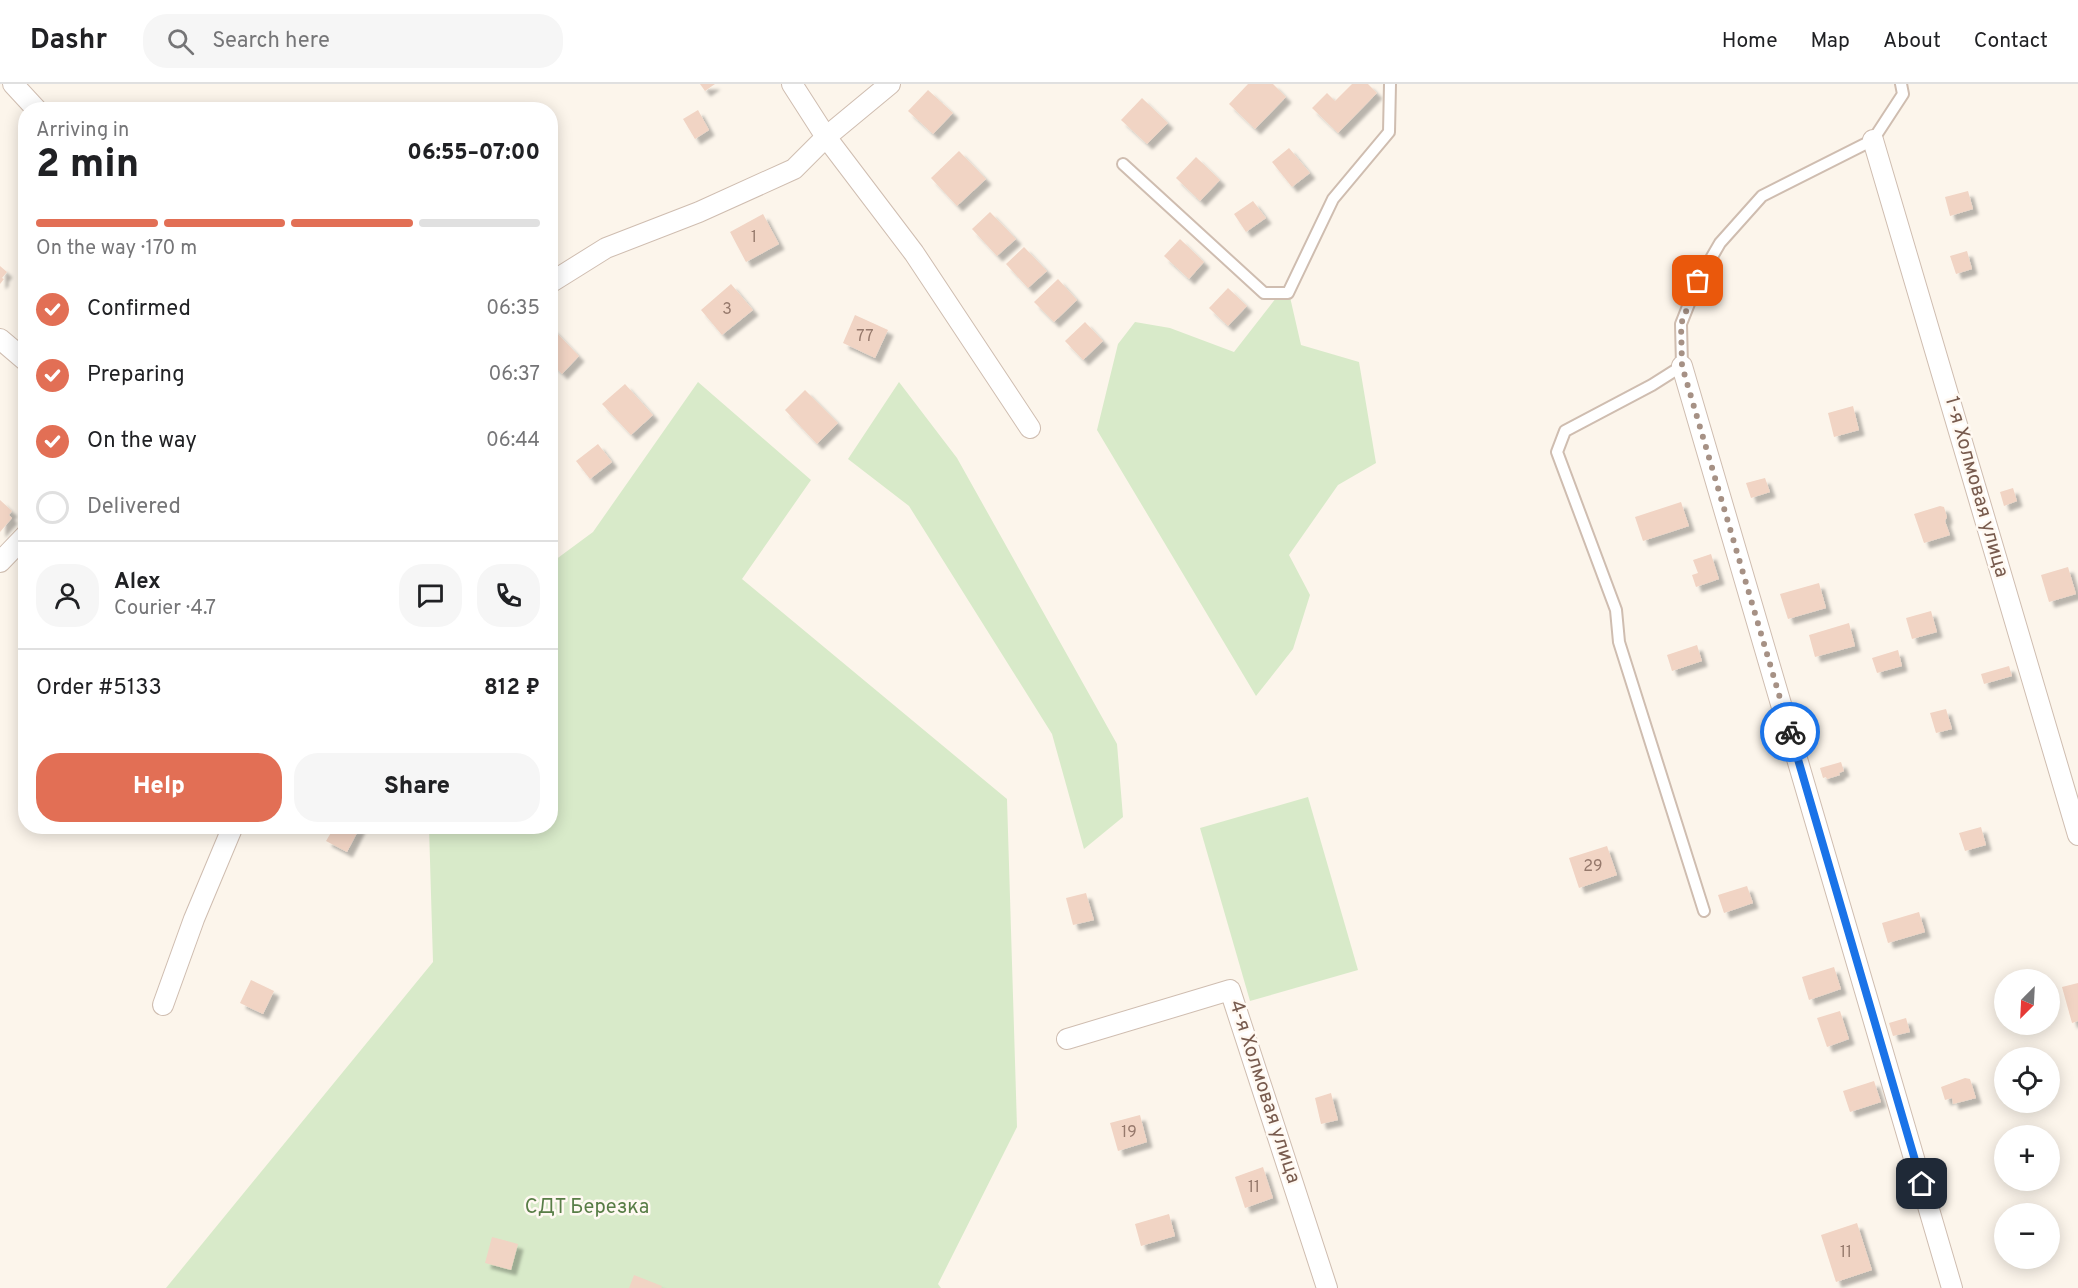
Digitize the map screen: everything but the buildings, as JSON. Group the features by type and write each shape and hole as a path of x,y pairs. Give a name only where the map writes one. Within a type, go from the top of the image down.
{"street":[{"path":"13,84 30,102"},
{"path":"792,84 826,137 914,253 1030,428"},
{"path":"558,278 606,248 699,212 794,169 826,137 890,84"},
{"name":"1-я Холмовая улица","path":"1874,140 2078,835"},
{"path":"0,339 18,354"},
{"path":"1682,366 1952,1288"},
{"path":"0,561 18,543"},
{"path":"163,1005 194,919 230,834"},
{"name":"4-я Холмовая улица","path":"1067,1039 1230,990 1326,1288"}],"lane":[{"path":"1123,165 1264,293 1288,293 1333,199 1389,132 1390,84"},
{"path":"1704,912 1619,642 1616,610 1557,452 1565,431 1652,385 1682,366 1681,324 1698,281 1720,243 1762,196 1874,140 1903,94 1901,84"}],"green space":[{"path":"1287,284 1301,345 1359,362 1376,463 1338,485 1289,555 1310,595 1293,649 1256,696 1097,430 1118,344 1135,322 1170,328 1234,352"},
{"name":"СДТ Березка","path":"698,382 811,480 742,579 1007,799 1017,1127 938,1284 941,1288 166,1288 433,962 429,834 558,834 558,558 593,532"},
{"path":"899,382 957,458 1117,744 1123,817 1084,849 1052,734 909,506 848,459"},
{"path":"1308,797 1358,970 1250,1001 1200,828"}],"way so far":[{"path":"1698,281 1681,324 1682,366 1790,732"}],"route":[{"path":"1790,732 1922,1184"}]}
